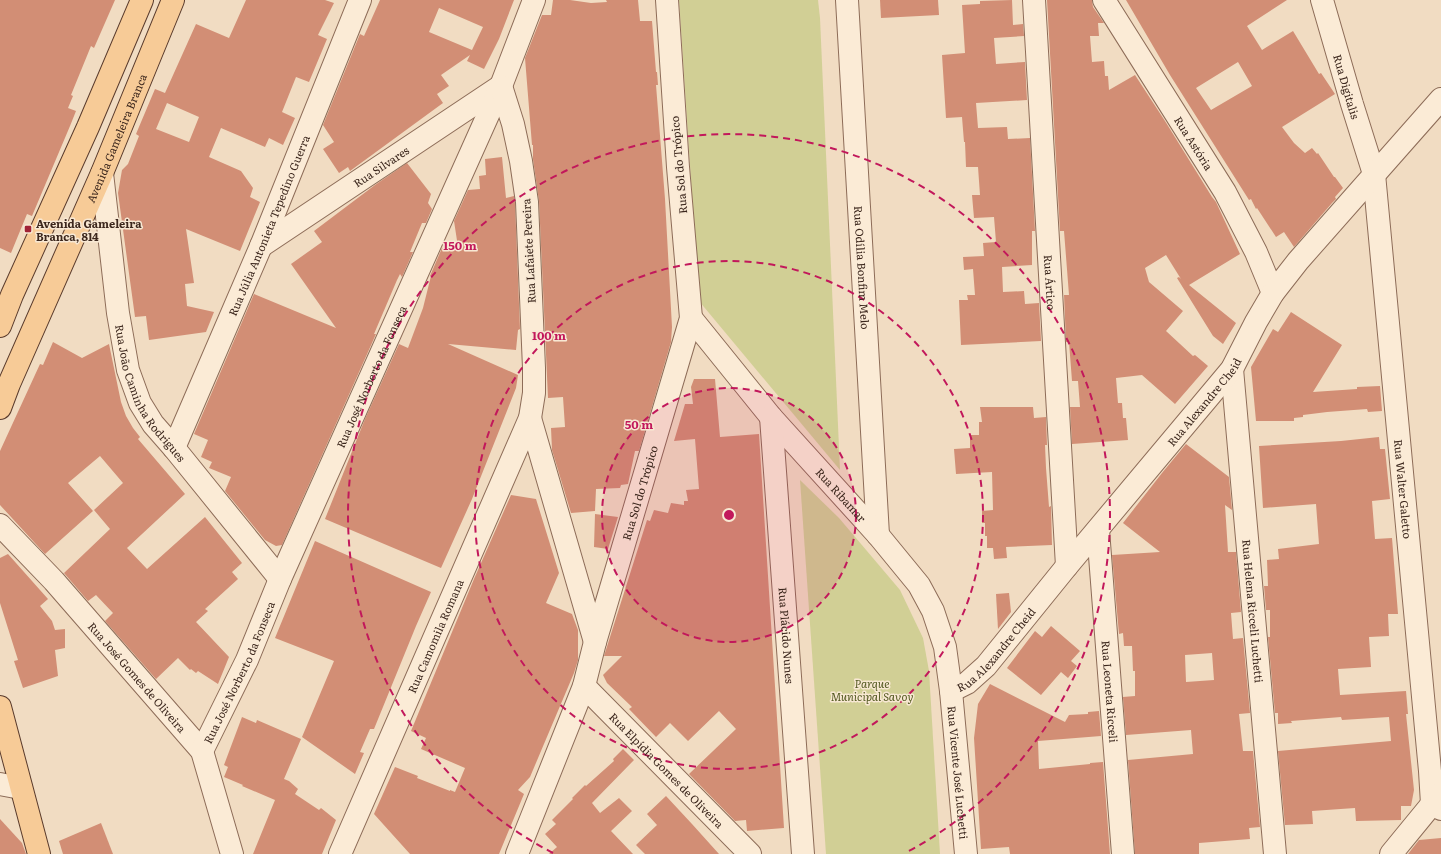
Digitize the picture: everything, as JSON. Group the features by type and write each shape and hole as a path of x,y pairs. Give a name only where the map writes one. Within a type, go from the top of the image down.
{"main road":[{"path":"0,326 6,295 88,126 142,0"},
{"name":"Avenida Gameleira Branca","path":"0,408 9,384 102,173 173,0"},
{"path":"88,126 115,140"},
{"path":"0,707 39,854"}],"street":[{"name":"Rua Júlia Antonieta Tepedino Guerra","path":"174,448 261,246 360,0"},
{"name":"Rua José Norberto da Fonseca","path":"202,751 247,660 280,579 501,86 534,0"},
{"name":"Rua Sol do Trópico","path":"525,849 584,686 595,642 691,318 678,167 667,0"},
{"name":"Rua Odília Bonfim Melo","path":"847,0 878,535"},
{"name":"Rua Ártico","path":"1034,0 1067,566"},
{"name":"Rua Astória","path":"1104,0 1225,192 1253,245 1273,293"},
{"name":"Rua Digitalis","path":"1321,1 1374,174"},
{"name":"Rua Silvares","path":"261,246 501,86"},
{"name":"Rua Lafaiete Pereira","path":"501,86 513,124 521,161 527,202 534,368 534,393 530,418"},
{"name":"Rua Alexandre Cheid","path":"951,691 967,683 986,666 1067,566 1232,369 1273,293 1298,261 1441,99"},
{"name":"Rua João Caminha Rodrigues","path":"102,173 118,313 128,370 140,404 153,424 280,579"},
{"name":"Rua Walter Galetto","path":"1374,174 1430,763 1438,802"},
{"name":"Rua Ribamar","path":"691,318 771,417 878,535 919,585 934,611 945,647 951,691"},
{"name":"Rua Helena Ricceli Luchetti","path":"1232,369 1275,854"},
{"name":"Rua Plácido Nunes","path":"771,417 803,854"},
{"path":"530,418 595,642"},
{"name":"Rua Camomila Romana","path":"340,854 530,418"},
{"name":"Rua José Gomes de Oliveira","path":"0,525 54,581 202,751 232,854"},
{"name":"Rua Leoneta Ricceli","path":"1098,530 1123,854"},
{"name":"Rua Elpídia Gomes de Oliveira","path":"584,686 750,854"},
{"name":"Rua Vicente José Luchetti","path":"951,691 966,854"},
{"path":"0,784 21,788"},
{"path":"1391,854 1438,802"}],"green space":[{"path":"679,0 818,0 840,470 699,301"},
{"name":"Parque Municipal Savoy","path":"800,480 839,518 900,590 923,638 929,671 940,854 826,854"}],"building":[{"path":"0,0 115,0 94,48 91,46 71,95 73,96 68,108 76,111 70,126 32,216 27,214 11,253 0,248"},
{"path":"246,0 325,0 334,3 318,35 327,39 309,82 296,77 282,112 295,118 283,145 269,138 265,147 221,128 209,157 241,171 253,188 250,197 260,202 240,251 186,229 194,283 185,284 187,306 214,312 206,332 149,340 146,316 135,317 118,193 122,170 128,164 139,136 136,134 155,89 165,93 196,24 229,38","holes":["167,103 199,117 189,142 156,129"]},
{"path":"380,0 514,0 499,39 484,69 467,61 470,55 441,75 449,86 437,94 443,103 350,171 348,167 339,173 323,149 334,142 323,125 360,34 364,36","holes":["439,8 483,27 472,50 429,32"]},
{"path":"553,0 570,0 591,3 607,2 606,0 638,0 640,21 652,21 658,85 656,85 665,199 672,327 671,342 639,451 635,451 628,484 621,485 620,488 596,489 595,511 571,513 552,450 551,428 565,427 563,397 548,398 539,201 533,159 525,58 542,15 551,15"},
{"path":"880,0 938,0 939,15 881,18"},
{"path":"1012,0 1013,25 1023,24 1024,36 994,38 996,64 1025,62 1027,100 976,103 978,128 1007,127 1008,139 1030,138 1035,231 1032,231 1032,265 1002,267 1003,292 1024,291 1025,304 1039,303 1041,341 961,345 959,300 968,300 967,295 975,295 973,269 964,270 963,257 984,256 983,243 996,242 994,217 974,218 972,195 980,195 978,167 966,167 962,117 946,118 942,55 965,53 962,5 980,4 980,1"},
{"path":"1047,0 1092,0 1093,7 1104,23 1098,23 1099,36 1090,36 1092,62 1104,61 1105,76 1108,76 1109,90 1135,75 1216,202 1240,254 1189,285 1236,323 1223,344 1213,336 1177,278 1179,277 1181,279 1166,255 1145,268 1149,282 1183,311 1166,331 1193,356 1195,355 1208,366 1175,404 1142,375 1116,378 1118,403 1122,403 1123,418 1126,418 1128,440 1072,444 1070,407 1080,407 1078,381 1072,381 1069,342 1066,342 1064,295 1069,295 1064,231 1060,231"},
{"path":"1126,0 1287,0 1247,26 1262,50 1293,31 1319,74 1321,73 1335,94 1282,127 1294,143 1305,153 1312,148 1317,154 1318,153 1343,188 1335,197 1336,199 1294,247 1284,232 1276,237 1257,208 1256,209 1251,199 1249,200 1170,75","holes":["1238,62 1252,86 1211,110 1196,88"]},
{"path":"502,157 506,198 514,196 515,203 520,329 518,330 516,350 448,344 518,375 516,388 472,499 441,568 325,519 365,419 399,344 408,348 423,308 430,276 442,248 458,247 454,221 468,190 480,189 479,176 486,175 485,159"},
{"path":"407,163 431,194 428,203 432,209 426,223 422,223 410,252 413,252 402,277 400,274 397,280 374,334 376,334 282,545 276,546 265,540 225,491 231,477 209,468 212,462 201,457 208,440 194,434 254,294 336,328 291,264 322,242 314,231"},
{"path":"1291,312 1342,345 1313,392 1380,386 1382,411 1368,412 1367,409 1327,412 1303,415 1303,417 1294,418 1294,421 1256,421 1251,367 1273,329 1278,332"},
{"path":"53,342 82,358 109,344 121,402 126,416 140,437 138,439 185,494 127,548 147,569 205,517 242,563 232,572 238,579 205,609 208,611 196,622 229,657 218,684 198,671 196,673 191,669 190,670 178,658 156,679 105,621 113,613 96,595 88,601 64,573 110,529 94,510 123,483 100,456 68,483 93,511 45,554 0,505 0,451 40,364 43,365"},
{"path":"694,379 715,379 720,437 759,434 784,828 747,831 746,820 735,821 689,774 736,729 719,711 688,741 670,723 656,737 629,709 632,707 607,683 603,675 622,656 604,656 647,520 650,521 654,510 668,513 671,503 684,505 684,501 688,501 686,490 699,489 695,439 674,441 685,404 693,404 691,387"},
{"path":"980,407 1033,407 1034,418 1046,417 1046,468 1049,507 1051,506 1052,545 1006,547 1007,558 994,559 993,548 987,548 985,523 982,523 982,511 993,510 992,472 956,474 954,449 970,448 970,435 979,435 979,422 982,422"},
{"path":"1379,437 1380,449 1385,449 1390,499 1372,501 1375,539 1392,538 1398,614 1388,614 1389,636 1369,637 1371,667 1338,669 1340,695 1406,691 1408,714 1406,714 1414,790 1411,806 1401,806 1401,820 1356,821 1355,808 1312,811 1313,824 1285,825 1278,751 1391,741 1389,717 1342,720 1341,717 1291,721 1292,723 1278,724 1278,713 1275,713 1268,637 1270,637 1270,610 1266,610 1264,586 1268,586 1267,560 1279,559 1278,549 1319,544 1316,504 1263,508 1259,446"},
{"path":"1186,444 1229,477 1232,510 1225,505 1228,552 1236,552 1241,612 1231,613 1233,639 1243,638 1250,713 1239,714 1243,751 1253,751 1260,827 1249,828 1250,839 1199,843 1199,854 1135,854 1128,760 1193,754 1191,730 1126,735 1123,697 1135,696 1135,671 1133,671 1132,646 1124,646 1123,633 1119,634 1112,555 1160,552 1123,523","holes":["1212,653 1214,680 1186,682 1185,655"]},
{"path":"511,495 536,499 559,573 546,603 572,614 578,630 578,660 574,673 530,777 518,790 524,794 499,854 410,854 374,814 395,767 418,776 417,778 455,792 465,768 421,749 426,738 411,731 474,579"},
{"path":"595,514 618,517 608,549 594,547"},
{"path":"315,541 431,592 374,729 370,729 360,752 364,753 355,774 302,737 334,661 275,638"},
{"path":"8,554 48,599 40,606 52,621 55,630 65,629 65,648 55,650 58,676 23,688 14,661 18,660 0,603 0,558"},
{"path":"1009,593 1011,612 998,629 996,594"},
{"path":"1051,626 1080,651 1071,661 1077,666 1068,678 1061,672 1041,695 1007,668 1035,631 1042,637"},
{"path":"990,684 1065,722 1069,715 1088,714 1088,712 1099,711 1101,736 1038,741 1039,769 1103,762 1110,854 1010,854 1009,847 981,849 974,738 978,704"},
{"path":"242,717 256,723 257,720 301,739 284,779 289,781 298,789 295,794 319,810 321,808 336,820 322,854 253,854 275,800 224,777 228,767 224,765"},
{"path":"623,749 634,760 592,803 600,813 619,798 632,811 611,831 633,854 549,854 557,847 545,834 556,824 552,820 585,785 586,786 614,761 613,759"},
{"path":"666,796 719,854 645,854 636,845 657,825 647,814"},
{"path":"0,819 22,843 26,854 0,854"},
{"path":"101,823 113,854 63,854 59,841"},
{"path":"1441,838 1441,854 1408,854 1419,840"}],"place":[{"name":"Avenida Gameleira Branca, 814","path":"28,229"}]}
